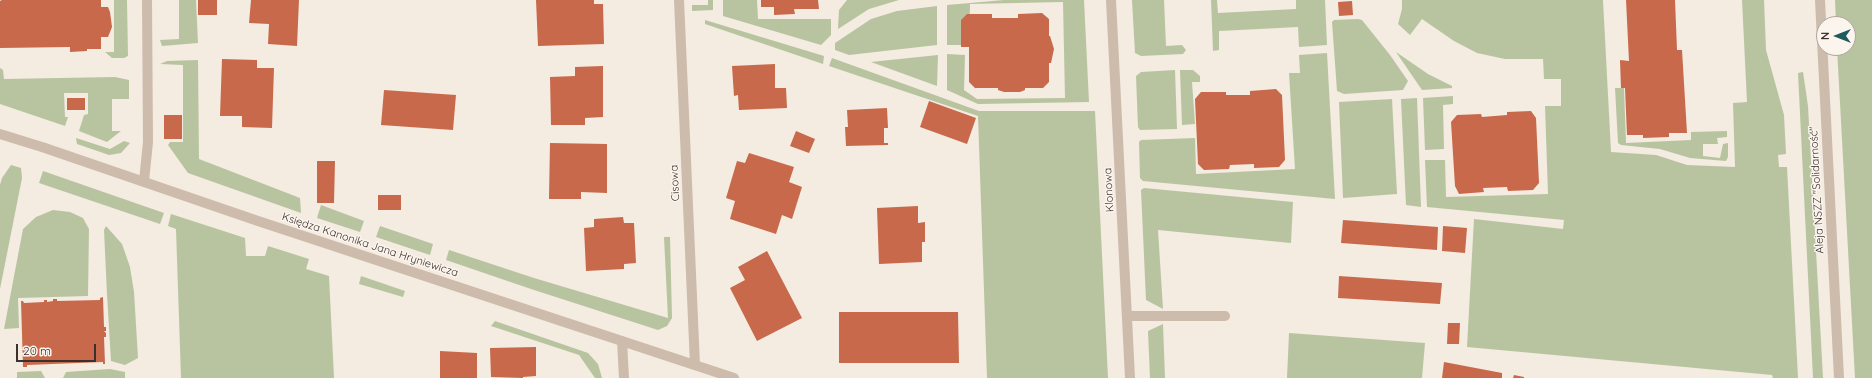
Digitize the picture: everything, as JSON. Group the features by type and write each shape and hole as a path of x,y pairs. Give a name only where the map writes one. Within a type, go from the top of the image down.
{"street":[{"path":"144,181 148,142 147,0"},
{"name":"Cisowa","path":"679,0 695,365"},
{"name":"Klonowa","path":"1111,0 1130,378"},
{"name":"Aleja NSZZ \"Solidarność\"","path":"1820,0 1839,378"},
{"name":"Księdza Kanonika Jana Hryniewicza","path":"0,134 734,378"},
{"path":"1127,316 1225,316"},
{"path":"622,341 624,378"}],"green space":[{"path":"114,0 127,0 128,56 124,58 112,58 105,52 114,52"},
{"path":"179,0 196,0 198,43 162,46 160,40 179,39"},
{"path":"708,0 713,0 713,10 692,11 692,5 708,5"},
{"path":"723,0 757,0 758,19 831,19 831,35 821,45 723,16"},
{"path":"847,0 899,0 869,9 838,29 839,10"},
{"path":"1004,0 1084,0 1089,102 978,104 947,90 947,54 965,55 964,90 977,99 1065,98 1063,2 970,4 969,45 947,45 947,5"},
{"path":"1132,0 1164,0 1166,46 1182,45 1186,50 1183,54 1141,56 1135,53"},
{"path":"1211,0 1217,0 1218,13 1296,9 1296,0 1325,0 1327,45 1299,47 1298,27 1219,31 1219,50 1213,51"},
{"path":"1402,0 1603,0 1611,152 1656,155 1687,165 1735,167 1733,103 1747,102 1742,0 1764,0 1766,50 1784,115 1786,154 1778,155 1779,167 1787,167 1798,378 1773,378 1772,375 1467,347 1474,219 1563,229 1564,220 1427,207 1425,160 1445,160 1446,197 1548,194 1545,106 1561,106 1561,79 1544,79 1543,59 1505,59 1477,53 1454,41 1422,19 1410,35 1398,24 1402,9"},
{"path":"1835,0 1872,0 1872,378 1855,378 1837,56 1856,56 1856,16 1836,16"},
{"path":"937,6 937,45 849,55 835,50 835,43 871,19 897,11"},
{"path":"705,20 824,56 823,64 705,24"},
{"path":"1334,20 1362,20 1390,55 1408,81 1403,90 1344,94 1337,91 1332,22"},
{"path":"1396,52 1428,74 1452,86 1452,88 1422,90"},
{"path":"1327,53 1335,199 1143,181 1140,178 1139,142 1141,140 1195,138 1196,174 1295,169 1289,73 1300,73 1299,55"},
{"path":"938,55 937,86 871,62"},
{"path":"832,58 979,111 1095,111 1108,378 987,378 978,116 829,66"},
{"path":"198,60 199,159 300,198 301,213 188,173 168,145 170,142 183,142 183,65 160,64 167,61"},
{"path":"0,68 3,70 4,79 115,77 129,80 129,99 112,99 112,131 121,131 107,142 79,131 84,115 88,114 88,93 64,93 65,117 68,117 65,126 0,104"},
{"path":"1175,70 1177,129 1140,130 1138,127 1136,76 1141,72"},
{"path":"1180,70 1193,70 1200,76 1200,82 1192,82 1195,124 1182,125"},
{"path":"1803,72 1808,106 1823,378 1813,378 1798,73"},
{"path":"1615,88 1624,88 1626,143 1691,140 1691,132 1727,131 1727,137 1717,138 1718,144 1703,144 1703,156 1720,158 1723,144 1728,143 1728,157 1726,161 1690,158 1660,149 1621,145 1618,143"},
{"path":"1453,96 1453,104 1443,105 1444,149 1425,150 1423,98"},
{"path":"1417,98 1421,207 1406,205 1401,99"},
{"path":"1392,99 1397,194 1343,198 1339,102"},
{"path":"76,138 110,149 124,141 130,143 121,153 109,155 77,144"},
{"path":"11,165 21,168 22,178 0,289 0,185 2,178"},
{"path":"43,171 164,213 160,224 39,183"},
{"path":"1144,188 1293,202 1291,243 1158,230 1163,309 1146,300 1141,190"},
{"path":"321,205 364,221 360,232 317,218"},
{"path":"53,210 70,212 83,218 89,229 88,296 18,298 19,328 4,329 23,229 36,217"},
{"path":"171,214 245,238 246,256 265,256 268,246 309,259 306,269 329,276 334,378 181,378 176,229 168,226"},
{"path":"106,226 122,244 130,267 134,292 138,358 125,365 111,361 104,230"},
{"path":"380,226 433,244 430,255 376,237"},
{"path":"664,237 670,237 672,318 667,326 658,330 446,260 449,250 534,278 668,318"},
{"path":"361,276 405,291 403,297 359,284"},
{"path":"495,321 588,353 598,364 602,378 595,378 579,355 491,326"},
{"path":"1163,324 1165,378 1150,378 1148,331"},
{"path":"1289,333 1425,343 1422,378 1287,378"},
{"path":"110,369 125,372 125,378 63,378 66,372"},
{"path":"41,371 45,378 17,378 17,372"}],"building":[{"path":"101,0 101,7 108,7 112,27 108,37 101,37 101,49 87,49 87,51 70,52 70,47 0,48 0,1"},
{"path":"198,0 217,0 217,15 198,15"},
{"path":"251,0 299,0 297,46 268,44 269,24 249,23"},
{"path":"536,0 594,0 594,4 603,4 604,44 538,46"},
{"path":"761,0 818,0 819,9 794,9 795,14 774,15 774,7 761,7"},
{"path":"1626,0 1675,0 1677,50 1682,50 1687,133 1669,133 1669,137 1643,138 1643,135 1627,135 1625,88 1621,88 1620,60 1629,61"},
{"path":"1352,1 1353,15 1339,16 1338,2"},
{"path":"1042,13 1049,19 1049,36 1054,49 1051,63 1049,63 1049,82 1043,88 1025,88 1025,90 1020,92 1004,92 998,90 998,88 975,88 969,82 969,47 961,47 961,20 967,14 992,14 992,18 1018,18 1018,14"},
{"path":"222,59 257,60 257,68 274,68 272,128 242,127 242,116 220,116"},
{"path":"775,64 775,88 786,88 787,108 739,110 738,95 734,96 732,66"},
{"path":"603,66 603,117 585,118 585,125 551,125 550,77 575,76 575,67"},
{"path":"1276,89 1282,95 1285,160 1279,167 1254,168 1254,164 1230,165 1229,169 1204,170 1198,164 1195,99 1201,92 1226,92 1226,95 1250,95 1250,91"},
{"path":"384,90 456,95 453,130 381,125"},
{"path":"67,98 85,98 85,110 67,110"},
{"path":"929,101 976,118 967,144 920,127"},
{"path":"887,108 888,128 884,128 884,143 888,143 888,145 846,146 845,127 848,127 847,110"},
{"path":"1531,111 1536,118 1539,183 1533,190 1508,191 1507,187 1483,188 1484,192 1459,194 1455,186 1451,122 1457,115 1481,114 1482,117 1507,115 1507,112"},
{"path":"164,115 182,115 182,139 164,139"},
{"path":"796,131 815,139 809,153 790,146"},
{"path":"550,143 607,144 607,193 581,192 581,199 549,199"},
{"path":"749,153 794,167 789,182 802,187 792,219 782,215 776,234 730,219 735,201 726,198 737,161 745,163"},
{"path":"317,161 335,161 334,203 317,203"},
{"path":"378,195 401,195 401,210 378,210"},
{"path":"918,206 918,223 925,222 925,242 922,242 922,262 879,264 877,208"},
{"path":"623,217 624,223 634,223 636,263 624,264 624,269 586,271 584,228 594,227 594,219"},
{"path":"1343,220 1438,227 1437,250 1341,243"},
{"path":"1443,226 1467,228 1465,253 1442,251"},
{"path":"767,251 802,318 757,341 730,288 745,280 738,267"},
{"path":"1339,276 1442,283 1440,304 1338,298"},
{"path":"103,297 104,327 106,327 106,331 104,331 106,333 106,337 104,337 105,364 103,364 103,362 27,365 27,367 23,367 21,301 24,303 44,302 44,300 47,300 47,302 53,301 53,299 57,299 57,301 100,300 100,298"},
{"path":"839,312 958,312 959,363 839,363"},
{"path":"1448,323 1460,323 1459,344 1447,344"},
{"path":"536,347 536,376 523,378 491,377 490,348"},
{"path":"440,351 477,353 477,378 440,378"},
{"path":"1444,362 1502,373 1502,378 1442,378"},
{"path":"1514,375 1524,377 1524,378 1513,378"}]}
